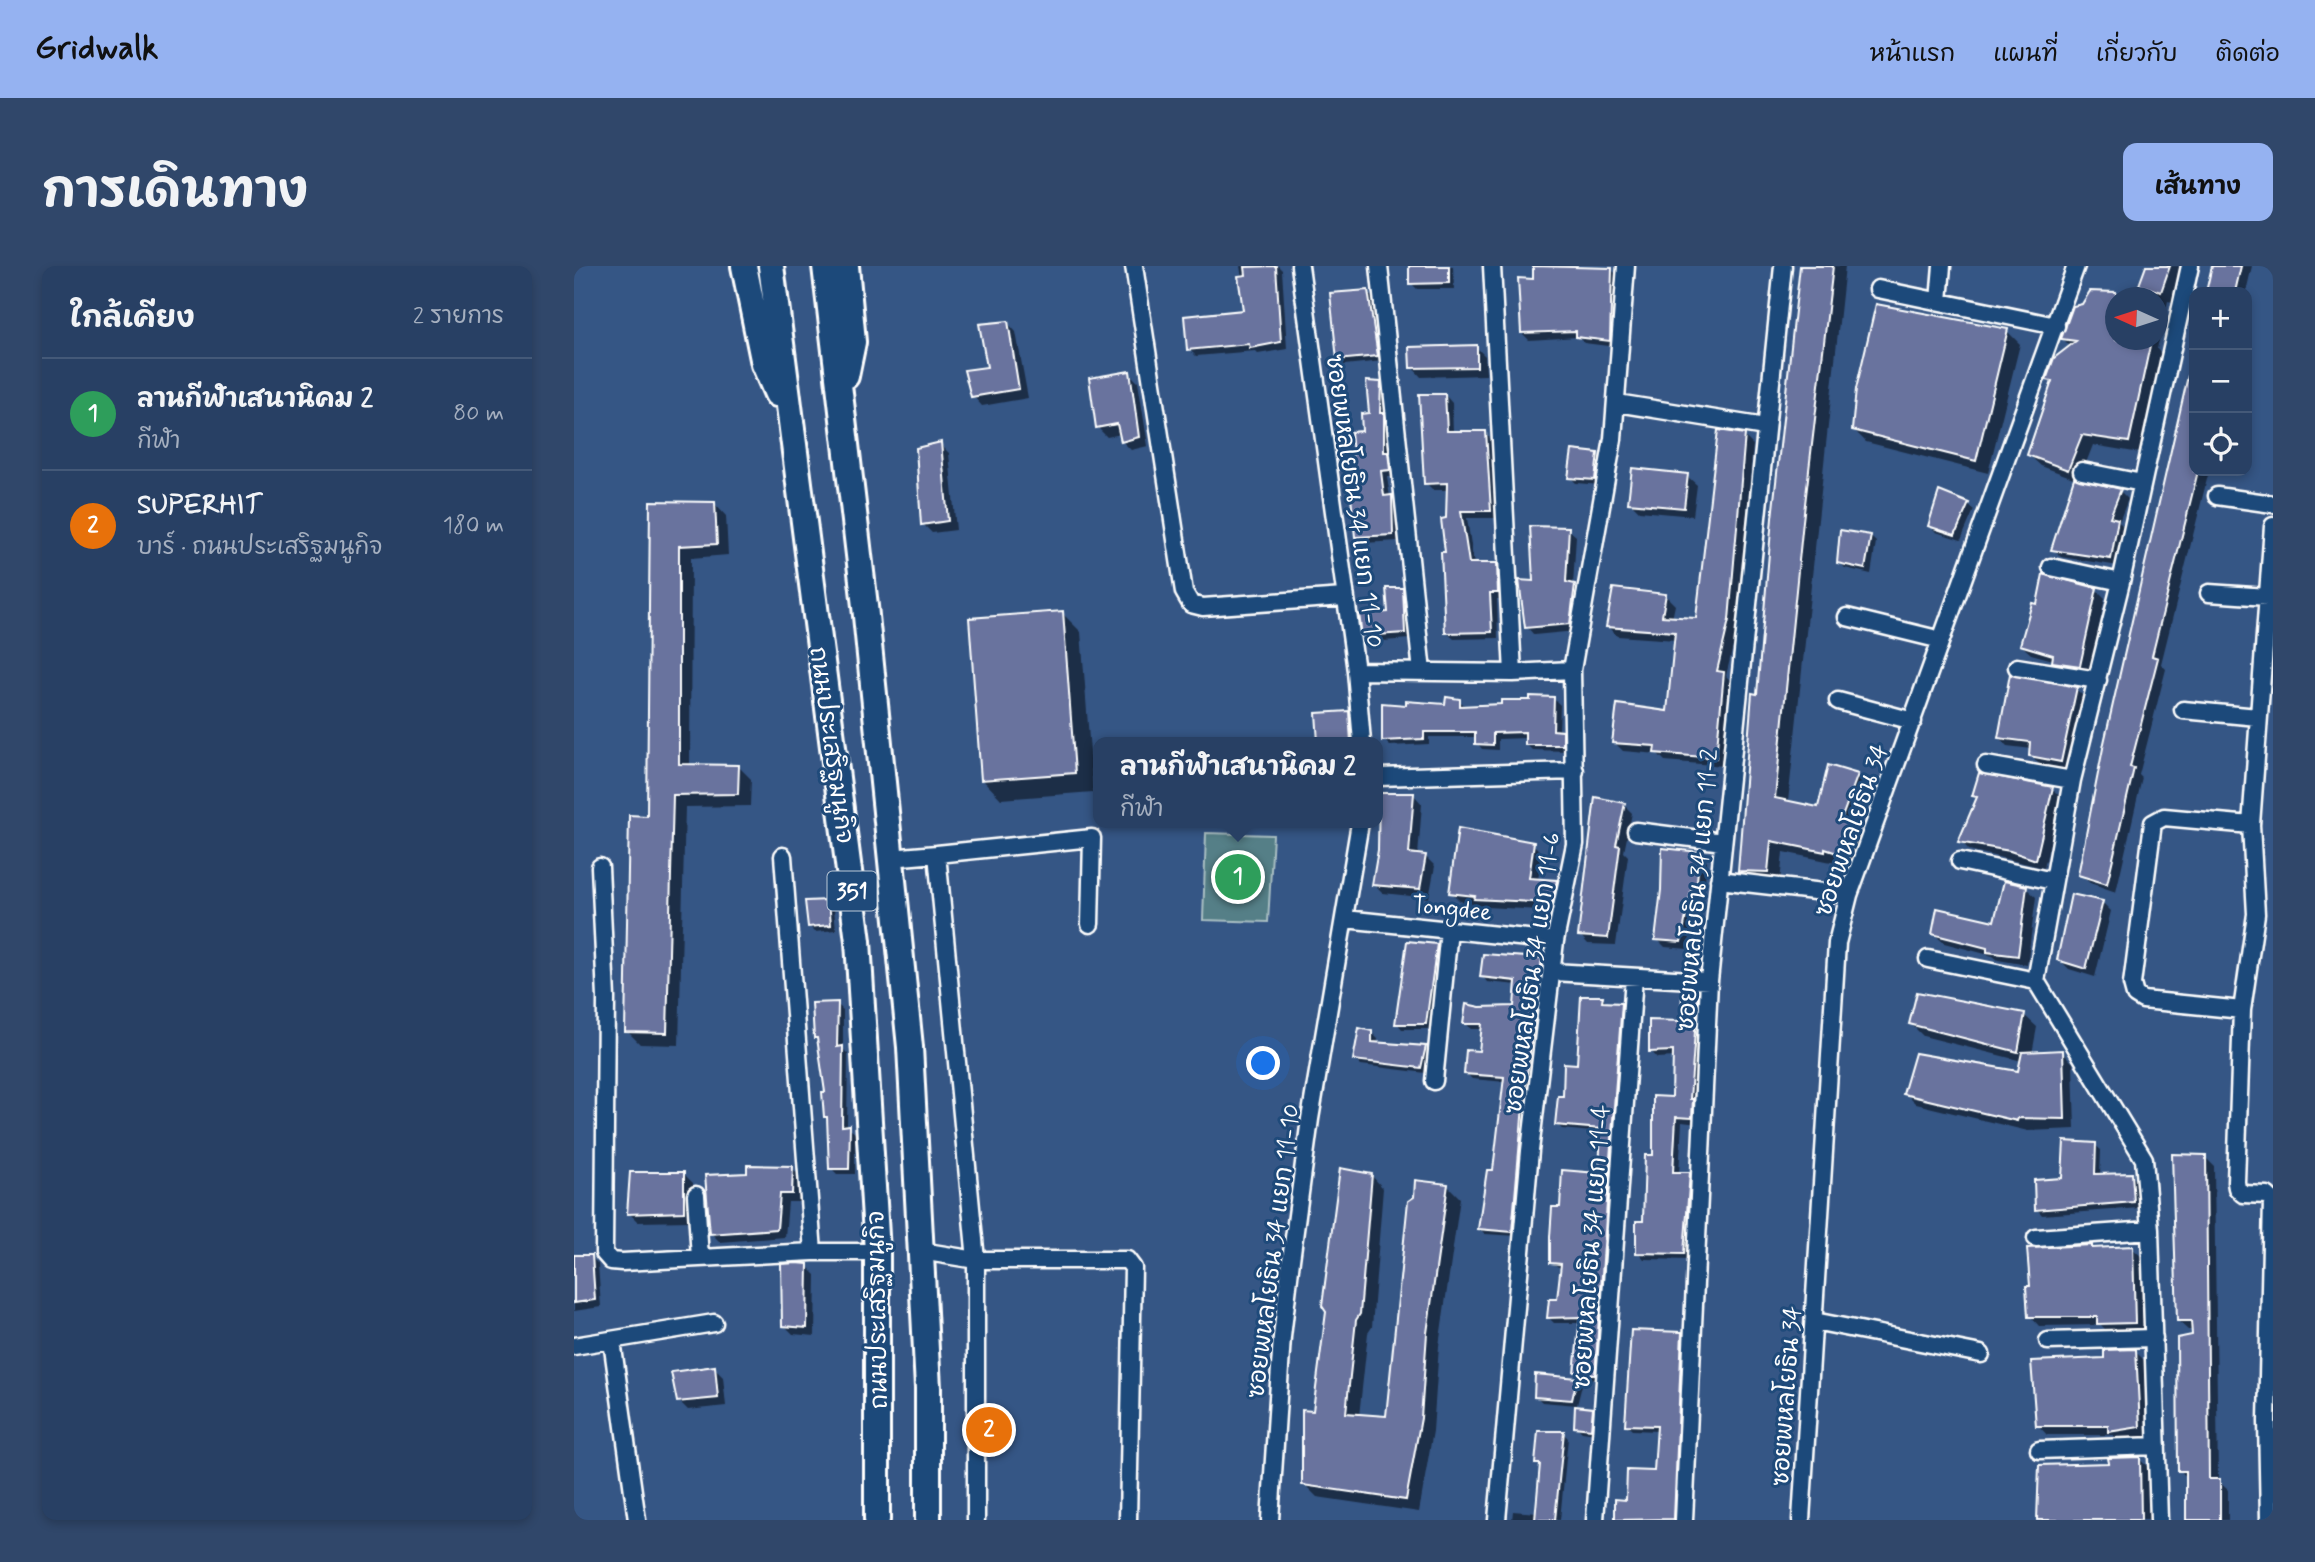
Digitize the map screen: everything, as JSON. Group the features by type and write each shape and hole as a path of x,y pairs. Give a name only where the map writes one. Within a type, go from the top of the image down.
{"main road":[{"path":"744,266 764,364 774,391 787,405"},
{"name":"ถนนประเสริฐมนูกิจ","path":"771,266 858,941 877,1252 877,1520"},
{"name":"ถนนประเสริฐมนูกิจ","path":"825,266 842,397 910,1047 928,1388 928,1520"},
{"path":"842,397 853,342 846,266"}],"street":[{"path":"1134,266 1182,578 1191,604 1203,607 1344,597"},
{"name":"ซอยพหลโยธิน 34 แยก 11-10","path":"1300,266 1356,671 1362,737"},
{"path":"1379,266 1422,672"},
{"path":"1492,266 1513,673"},
{"name":"ซอยพหลโยธิน 34 แยก 11-6","path":"1497,1520 1530,1151 1555,942 1575,844 1572,670 1617,403 1626,266"},
{"name":"ซอยพหลโยธิน 34 แยก 11-2","path":"1684,1520 1709,981 1783,266"},
{"path":"1939,301 1942,266"},
{"name":"ซอยพหลโยธิน 34","path":"1801,1520 1837,943 1849,895 2076,266"},
{"path":"2160,1520 2150,1230 2144,1159 2036,981 2072,780 2121,582 2190,266"},
{"path":"1878,289 2056,326"},
{"path":"1617,403 1765,427"},
{"path":"2082,471 2142,483"},
{"path":"2217,496 2273,504"},
{"path":"2269,1520 2267,1421 2272,1200 2267,1195 2243,1194 2237,1188 2242,1010 2256,914 2251,825 2273,526"},
{"path":"2051,567 2121,582"},
{"path":"2209,593 2267,597"},
{"path":"1847,617 1941,640"},
{"path":"2017,667 2098,680"},
{"path":"1356,671 1513,673 1572,670"},
{"path":"1838,701 1913,721"},
{"path":"2183,710 2258,717"},
{"path":"1986,765 2072,780"},
{"path":"1383,776 1575,771"},
{"path":"2242,1010 2143,1000 2135,995 2132,984 2153,823 2164,817 2251,825"},
{"name":"ซอยพหลโยธิน 34 แยก 11-10","path":"1270,1520 1283,1324 1310,1119 1359,828"},
{"path":"1636,831 1723,842"},
{"path":"890,858 1091,838 1090,924"},
{"path":"937,854 976,1260 976,1520"},
{"path":"783,856 813,1252"},
{"path":"1960,861 2053,881"},
{"path":"600,867 606,998 604,1253 611,1261 622,1262 813,1252 877,1252"},
{"path":"1719,880 1849,895"},
{"path":"2256,914 2273,914"},
{"name":"Tongdee","path":"1345,919 1555,942"},
{"path":"1434,1082 1449,930"},
{"path":"1928,959 2036,981"},
{"path":"1553,972 1709,981"},
{"name":"ซอยพหลโยธิน 34 แยก 11-4","path":"1595,1520 1634,977"},
{"path":"696,1195 699,1258"},
{"path":"2036,1238 2150,1230"},
{"path":"921,1251 976,1260 1127,1260 1133,1268 1128,1520"},
{"path":"1814,1321 1981,1354"},
{"path":"574,1346 714,1322"},
{"path":"2048,1341 2154,1338"},
{"path":"612,1341 637,1520"},
{"path":"2039,1450 2157,1446"}],"green space":[{"path":"1206,833 1273,835 1268,922 1203,920"}],"building":[{"path":"1276,266 1281,342 1250,348 1249,344 1187,350 1184,316 1243,310 1238,276 1246,275 1245,267"},
{"path":"1409,266 1449,266 1449,283 1409,284"},
{"path":"1533,266 1612,268 1610,341 1576,337 1576,331 1521,333 1518,278 1533,279"},
{"path":"1800,266 1833,266 1803,521 1775,798 1818,807 1828,765 1858,774 1841,820 1860,828 1849,857 1825,849 1825,852 1771,841 1768,872 1738,871 1752,693 1757,694 1772,518"},
{"path":"2146,266 2170,266 2163,287 2139,285"},
{"path":"2212,266 2241,266 2236,287 2207,287"},
{"path":"1368,290 1378,356 1337,360 1330,293"},
{"path":"2090,291 2105,292 2105,350 2149,350 2129,442 2082,435 2068,470 2027,455 2052,381 2046,380 2054,358 2076,341 2061,339 2073,306 2082,304"},
{"path":"1876,304 2008,329 1976,461 1852,430 1856,389"},
{"path":"1008,321 1019,389 971,397 964,370 987,367 979,324"},
{"path":"1477,345 1477,367 1410,368 1409,347"},
{"path":"1130,371 1139,437 1121,442 1117,424 1096,428 1089,378"},
{"path":"2189,376 2189,476 2197,476 2152,656 2158,658 2130,767 2134,768 2107,884 2078,875 2104,743"},
{"path":"1366,381 1381,382 1380,413 1384,413 1384,452 1388,452 1390,470 1381,471 1384,496 1392,495 1393,535 1355,537 1347,456 1353,455 1351,432 1362,431 1361,414 1369,413"},
{"path":"1419,394 1445,394 1447,431 1486,431 1491,511 1461,511 1469,563 1497,563 1498,593 1490,593 1492,632 1445,633 1441,552 1445,552 1441,519 1446,518 1447,483 1424,484"},
{"path":"1718,430 1745,434 1729,620 1717,671 1724,672 1716,758 1654,753 1655,746 1612,743 1617,704 1667,711 1675,632 1606,627 1613,588 1666,594 1662,616 1696,618"},
{"path":"941,442 948,521 921,525 916,448"},
{"path":"1572,450 1598,453 1595,480 1568,478"},
{"path":"1632,468 1688,474 1684,508 1628,503"},
{"path":"2074,478 2121,489 2110,517 2118,519 2111,559 2051,550"},
{"path":"1939,491 1969,503 1955,535 1928,526"},
{"path":"650,501 715,502 717,544 679,546 679,764 739,765 738,794 673,795 667,1033 625,1032 629,815 647,816"},
{"path":"1530,526 1569,527 1566,582 1575,584 1570,624 1525,628 1519,580 1533,581"},
{"path":"1840,530 1871,535 1865,569 1837,563"},
{"path":"2043,574 2097,588 2080,666 2052,662 2053,655 2020,645 2032,603 2037,604"},
{"path":"1386,588 1403,588 1405,633 1362,636 1359,614 1388,612"},
{"path":"1063,611 1075,773 981,780 969,618"},
{"path":"2010,674 2077,687 2061,762 2029,756 2030,742 1998,738"},
{"path":"1530,696 1554,697 1553,730 1563,731 1563,745 1525,745 1525,732 1493,733 1493,745 1475,744 1475,732 1424,732 1424,739 1383,741 1382,703 1406,705 1406,701 1445,704 1446,697 1460,699 1460,706 1501,704 1501,700 1530,700"},
{"path":"1349,711 1351,737 1318,737 1316,713"},
{"path":"1979,773 2053,787 2036,860 2010,851 1958,842 1977,797 1972,796"},
{"path":"1383,793 1414,793 1409,853 1426,855 1420,889 1372,885 1378,828 1383,828"},
{"path":"1595,797 1625,803 1616,845 1620,846 1608,938 1578,936"},
{"path":"1458,828 1534,842 1529,878 1557,880 1552,903 1474,899 1475,896 1449,893"},
{"path":"1662,848 1700,852 1696,890 1691,890 1681,942 1655,940 1661,890"},
{"path":"2004,881 2027,886 2018,956 1987,952 1987,948 1932,934 1937,908 1994,921"},
{"path":"2071,894 2103,901 2086,969 2057,960"},
{"path":"829,900 831,925 808,927 805,901"},
{"path":"1407,941 1437,944 1426,1024 1395,1024"},
{"path":"1483,954 1542,958 1523,1106 1512,1232 1478,1229 1487,1170 1493,1170 1504,1077 1464,1074 1466,1050 1479,1051 1482,1024 1463,1024 1466,1004 1480,1007 1514,1006 1516,981 1480,977"},
{"path":"1682,991 1698,991 1690,1099 1693,1099 1692,1118 1676,1117 1673,1172 1690,1172 1684,1254 1636,1253 1636,1221 1643,1221 1645,1155 1653,1155 1653,1096 1672,1097 1673,1051 1649,1052 1649,1020 1681,1021"},
{"path":"1917,992 2025,1013 2018,1052 1909,1024"},
{"path":"1581,996 1603,996 1602,1002 1622,1003 1609,1172 1599,1171 1601,1129 1555,1125 1558,1096 1563,1096 1564,1063 1577,1064"},
{"path":"838,1002 837,1047 843,1046 842,1126 850,1125 849,1169 829,1169 827,1117 824,1117 822,1092 825,1092 817,1038 814,1038 812,1003"},
{"path":"1359,1028 1372,1031 1372,1042 1426,1046 1421,1068 1353,1060"},
{"path":"2063,1050 2065,1119 2018,1118 2017,1121 1903,1094 1915,1053 2018,1071 2022,1052"},
{"path":"2064,1141 2096,1143 2095,1174 2132,1173 2134,1202 2035,1210 2034,1180 2062,1178"},
{"path":"2172,1154 2206,1155 2209,1479 2220,1479 2220,1520 2186,1520 2186,1471 2178,1471 2177,1338 2192,1335 2191,1321 2177,1321"},
{"path":"747,1165 793,1166 792,1194 780,1194 777,1229 710,1234 705,1175 747,1173"},
{"path":"1340,1168 1372,1174 1360,1314 1356,1320 1346,1413 1386,1416 1408,1201 1414,1197 1415,1180 1448,1184 1427,1333 1421,1418 1406,1500 1302,1485 1302,1410 1313,1411 1326,1312 1322,1306"},
{"path":"1562,1170 1609,1174 1595,1375 1574,1372 1580,1317 1547,1318 1549,1299 1557,1299 1561,1264 1550,1263 1550,1237 1552,1207 1560,1207"},
{"path":"630,1172 684,1172 684,1212 627,1214"},
{"path":"2092,1245 2092,1248 2133,1246 2135,1323 2097,1324 2097,1317 2028,1317 2026,1286 2030,1286 2027,1248"},
{"path":"574,1255 592,1255 595,1300 574,1303"},
{"path":"781,1264 808,1264 807,1328 782,1326"},
{"path":"1631,1330 1682,1332 1674,1519 1615,1520 1615,1499 1626,1500 1627,1470 1654,1471 1657,1426 1625,1425"},
{"path":"2136,1349 2140,1427 2108,1432 2108,1426 2036,1426 2031,1361 2104,1358 2104,1350"},
{"path":"715,1366 718,1398 677,1402 671,1372"},
{"path":"1535,1374 1577,1378 1572,1400 1534,1397"},
{"path":"1575,1406 1593,1408 1591,1429 1574,1427"},
{"path":"1538,1431 1564,1431 1555,1520 1535,1520 1540,1464 1535,1464"},
{"path":"2140,1457 2141,1520 2037,1520 2039,1465 2109,1463 2108,1458"}],"place":[{"name":"ลานกีฬาเสนานิคม 2","path":"1238,877"},
{"name":"SUPERHIT","path":"989,1430"}]}
